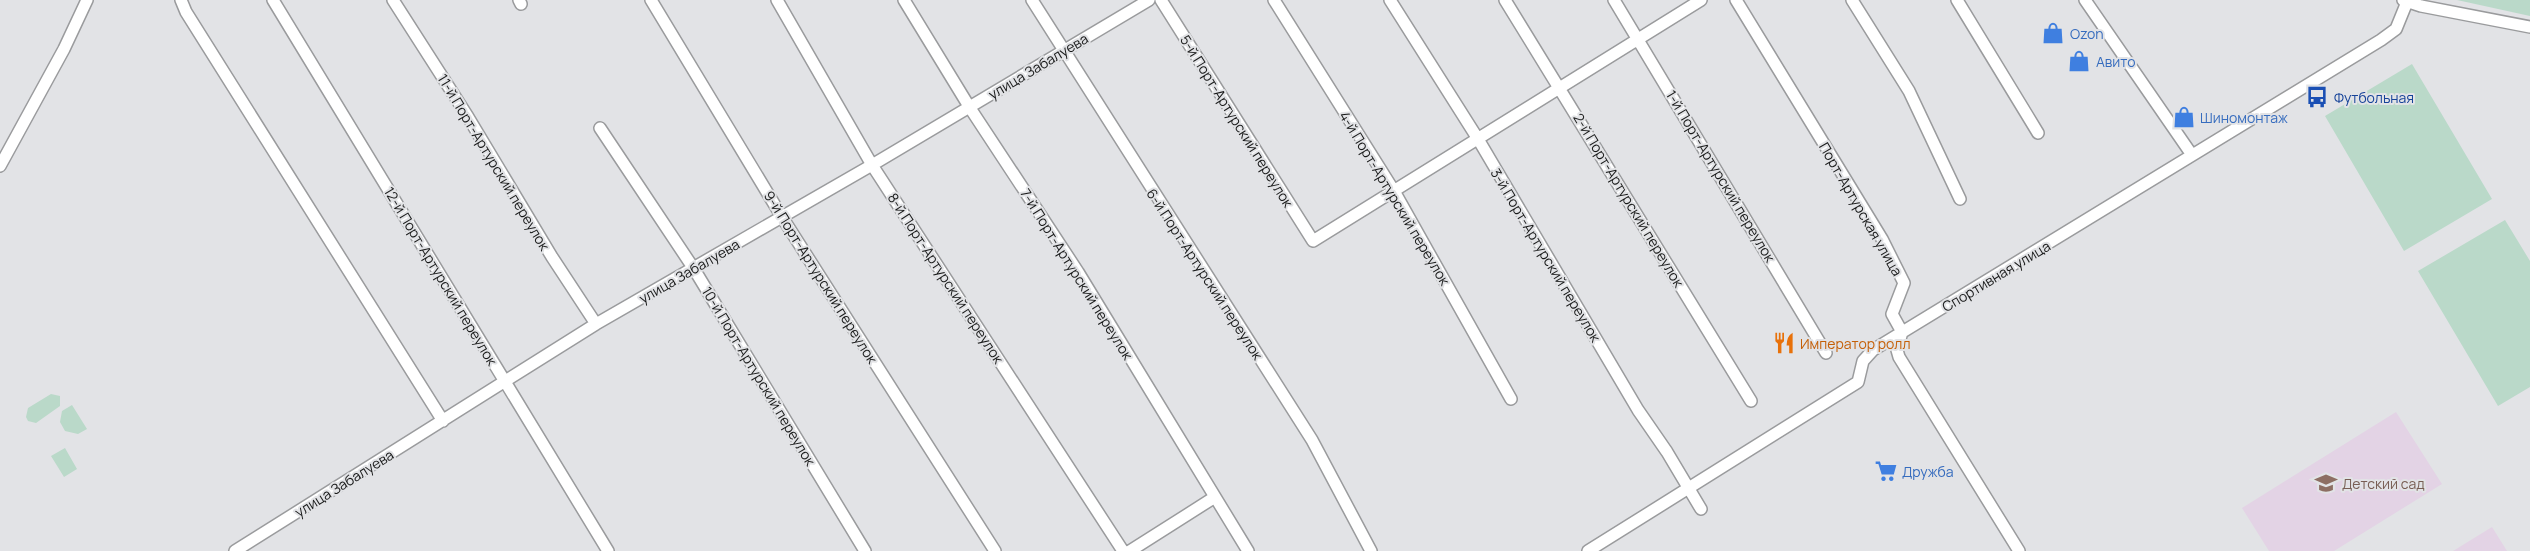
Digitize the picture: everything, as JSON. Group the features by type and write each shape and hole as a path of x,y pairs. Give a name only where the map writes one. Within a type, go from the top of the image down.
{"street":[{"path":"0,166 64,49 88,0"},
{"path":"181,0 186,12 443,421"},
{"name":"12-й Порт-Артурский переулок","path":"273,0 608,551"},
{"name":"11-й Порт-Артурский переулок","path":"393,0 468,117 552,258 596,324"},
{"name":"9-й Порт-Артурский переулок","path":"651,0 782,217 995,551"},
{"name":"8-й Порт-Артурский переулок","path":"778,0 872,165 1123,551"},
{"name":"7-й Порт-Артурский переулок","path":"904,0 970,108 1078,272 1248,551"},
{"name":"6-й Порт-Артурский переулок","path":"1032,0 1062,50 1312,440 1371,551"},
{"name":"улица Забалуева","path":"235,551 596,324 970,108 1062,50 1149,0"},
{"name":"5-й Порт-Артурский переулок","path":"1161,0 1313,241 1394,191"},
{"name":"4-й Порт-Артурский переулок","path":"1274,0 1394,191 1511,399"},
{"name":"3-й Порт-Артурский переулок","path":"1390,0 1478,139 1638,410 1667,452 1701,509"},
{"name":"2-й Порт-Артурский переулок","path":"1505,0 1751,401"},
{"name":"1-й Порт-Артурский переулок","path":"1614,0 1826,353"},
{"path":"1394,191 1701,0"},
{"name":"Порт-Артурская улица","path":"1736,0 1882,239 1904,283 1892,314 1902,332 1897,350 1899,358 2020,551"},
{"path":"1852,0 1909,91 1960,199"},
{"path":"1956,0 2038,133"},
{"path":"2084,0 2192,155"},
{"path":"2405,1 2530,27"},
{"name":"Спортивная улица","path":"1588,551 1858,382 1863,361 1873,350 2381,40 2396,29 2405,1"},
{"name":"10-й Порт-Артурский переулок","path":"600,128 694,269 865,551"},
{"path":"1130,551 1215,497"}],"shaded area":[{"path":"2396,412 2442,484 2334,551 2269,551 2242,508"},
{"path":"2492,527 2507,551 2453,551"}],"green space":[{"path":"2457,0 2530,0 2530,16"},
{"path":"2412,64 2492,199 2404,251 2325,116"},
{"path":"2505,220 2530,261 2530,387 2498,406 2418,271"},
{"path":"51,394 60,396 60,406 36,423 28,421 26,417 28,408"},
{"path":"72,405 87,429 78,434 65,431 60,422 62,411"},
{"path":"65,448 77,469 64,477 51,456"}],"place":[{"name":"Ozon","path":"2053,33"},
{"name":"Авито","path":"2079,61"},
{"name":"Футбольная","path":"2317,97"},
{"name":"Шиномонтаж","path":"2184,117"},
{"name":"Император ролл","path":"1784,343"},
{"name":"Дружба","path":"1886,471"},
{"name":"Детский сад","path":"2326,483"}]}
